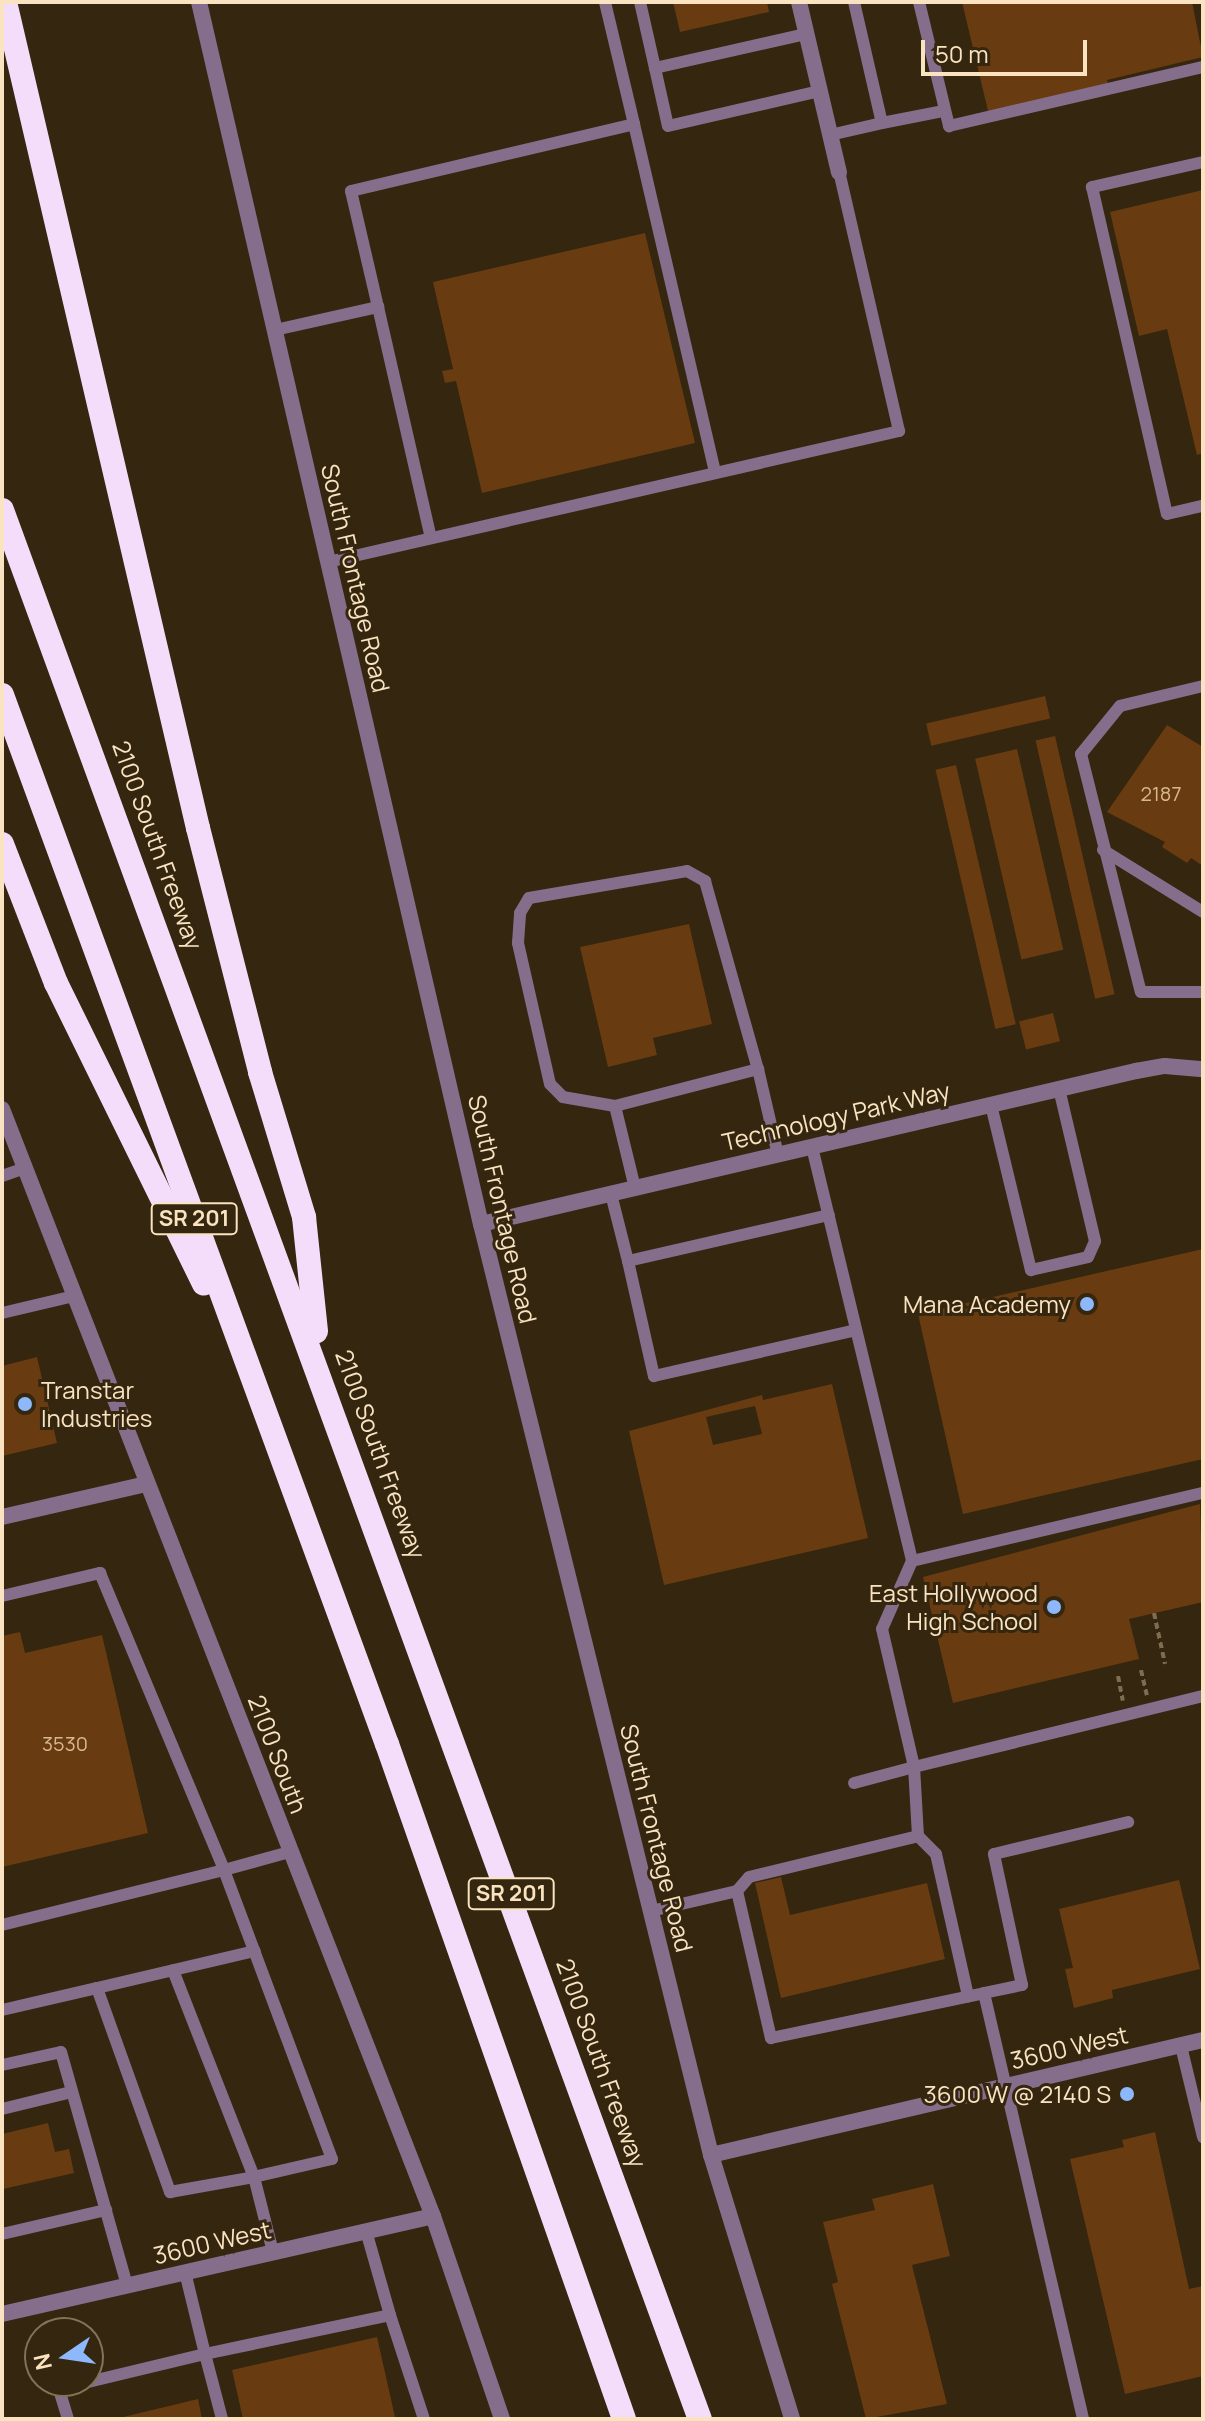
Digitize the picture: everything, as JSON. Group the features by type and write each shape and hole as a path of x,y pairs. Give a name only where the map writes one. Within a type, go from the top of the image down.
{"highway":[{"path":"5,2 198,828 260,1072 304,1217 320,1369"},
{"name":"2100 South Freeway","path":"2,510 320,1369 700,2419"},
{"name":"SR 201","path":"2,695 387,1744 624,2419"},
{"path":"2,844 56,983 204,1285 387,1744"}],"street":[{"name":"South Frontage Road","path":"199,2 481,1224 711,2155 792,2419"},
{"path":"799,2 839,172"},
{"name":"Technology Park Way","path":"481,1224 1165,1066 1203,1069"},
{"name":"2100 South","path":"2,1109 433,2216 502,2419"},
{"path":"2,1517 146,1484"},
{"name":"3600 West","path":"711,2155 1203,2040"},
{"name":"3600 West","path":"2,2314 433,2216"}],"lane":[{"path":"605,2 715,473"},
{"path":"640,2 668,126 820,91"},
{"path":"854,2 882,123"},
{"path":"919,2 949,126 1203,67"},
{"path":"655,68 806,34"},
{"path":"830,135 944,111"},
{"path":"431,538 351,191 634,124"},
{"path":"1203,162 1092,187 1167,514 1203,506"},
{"path":"328,562 899,431 839,172"},
{"path":"275,330 378,307"},
{"path":"1203,686 1120,706 1081,754 1141,992 1203,992"},
{"path":"1103,850 1203,912"},
{"path":"758,1069 615,1106 563,1097 550,1084 518,943 520,913 529,898 687,871 705,881 758,1069 778,1155"},
{"path":"991,1105 1031,1270 1074,1261 1088,1257 1095,1241 1059,1089"},
{"path":"615,1106 635,1188"},
{"path":"812,1147 912,1561 882,1629 914,1767 918,1836 936,1854 968,1996"},
{"path":"2,1176 25,1168"},
{"path":"611,1194 654,1376 856,1330"},
{"path":"628,1261 829,1215"},
{"path":"2,1313 74,1296"},
{"path":"912,1561 1203,1493"},
{"path":"2,1596 100,1573 224,1870 332,2159 170,2192 97,1988"},
{"path":"854,1783 1203,1696"},
{"path":"737,1891 771,2038 1022,1985 994,1854 1128,1822"},
{"path":"651,1911 737,1891 749,1877 918,1836"},
{"path":"2,1925 290,1852"},
{"path":"2,2010 255,1951"},
{"path":"173,1970 254,2177 273,2252"},
{"path":"984,1993 1083,2419"},
{"path":"1181,2046 1203,2137"},
{"path":"2,2065 61,2052 127,2285"},
{"path":"2,2109 72,2092"},
{"path":"2,2234 106,2210"},
{"path":"366,2231 424,2419"},
{"path":"185,2272 222,2419"},
{"path":"68,2419 59,2389 390,2315"}],"path":[{"path":"1154,1613 1165,1664"},
{"path":"1141,1670 1150,1709"},
{"path":"1118,1676 1126,1715"}],"building":[{"path":"673,2 767,2 769,12 680,32"},
{"path":"962,2 1192,2 1203,57 1107,80 1109,87 989,115"},
{"path":"1203,190 1203,453 1197,455 1167,329 1139,336 1110,212"},
{"path":"645,233 695,443 482,493 456,381 445,383 442,371 453,369 433,282"},
{"path":"1045,696 1050,718 931,746 926,723"},
{"path":"1167,725 1203,747 1203,866 1191,858 1187,863 1162,847 1165,842 1107,812"},
{"path":"1055,736 1115,994 1095,999 1036,740"},
{"path":"1017,749 1063,950 1021,959 975,759"},
{"path":"956,765 1016,1024 995,1029 936,770"},
{"path":"689,924 712,1024 653,1038 657,1055 608,1067 580,947"},
{"path":"1053,1013 1060,1041 1026,1050 1019,1021"},
{"path":"1203,1249 1203,1459 963,1514 918,1314"},
{"name":"Transtar Industries","path":"37,1357 57,1443 2,1456 2,1366"},
{"path":"832,1384 868,1538 664,1585 629,1431 762,1395 763,1400","holes":["755,1406 762,1434 713,1445 706,1417"]},
{"name":"East Hollywood High School","path":"1200,1504 1203,1602 1129,1619 1139,1659 953,1703 923,1577"},
{"path":"20,1632 25,1653 102,1635 148,1833 2,1867 2,1636"},
{"path":"781,1877 790,1915 927,1883 945,1959 781,1998 755,1883"},
{"path":"1179,1880 1200,1969 1112,1990 1113,1998 1074,2008 1065,1969 1073,1968 1059,1909"},
{"path":"48,2123 55,2152 69,2149 74,2173 3,2189 2,2201 2,2134"},
{"path":"1155,2132 1189,2289 1203,2286 1203,2376 1125,2394 1070,2159 1124,2147 1122,2140"},
{"path":"933,2184 950,2256 912,2265 947,2404 866,2419 832,2284 838,2282 823,2222 875,2210 872,2199"},
{"path":"377,2337 395,2417 243,2419 232,2370"},
{"path":"198,2399 202,2419 119,2419 119,2418"}],"place":[{"name":"Mana Academy","path":"1087,1304"},
{"name":"Transtar Industries","path":"25,1404"},
{"name":"East Hollywood High School","path":"1054,1607"},
{"name":"3600 W @ 2140 S","path":"1127,2094"}]}
